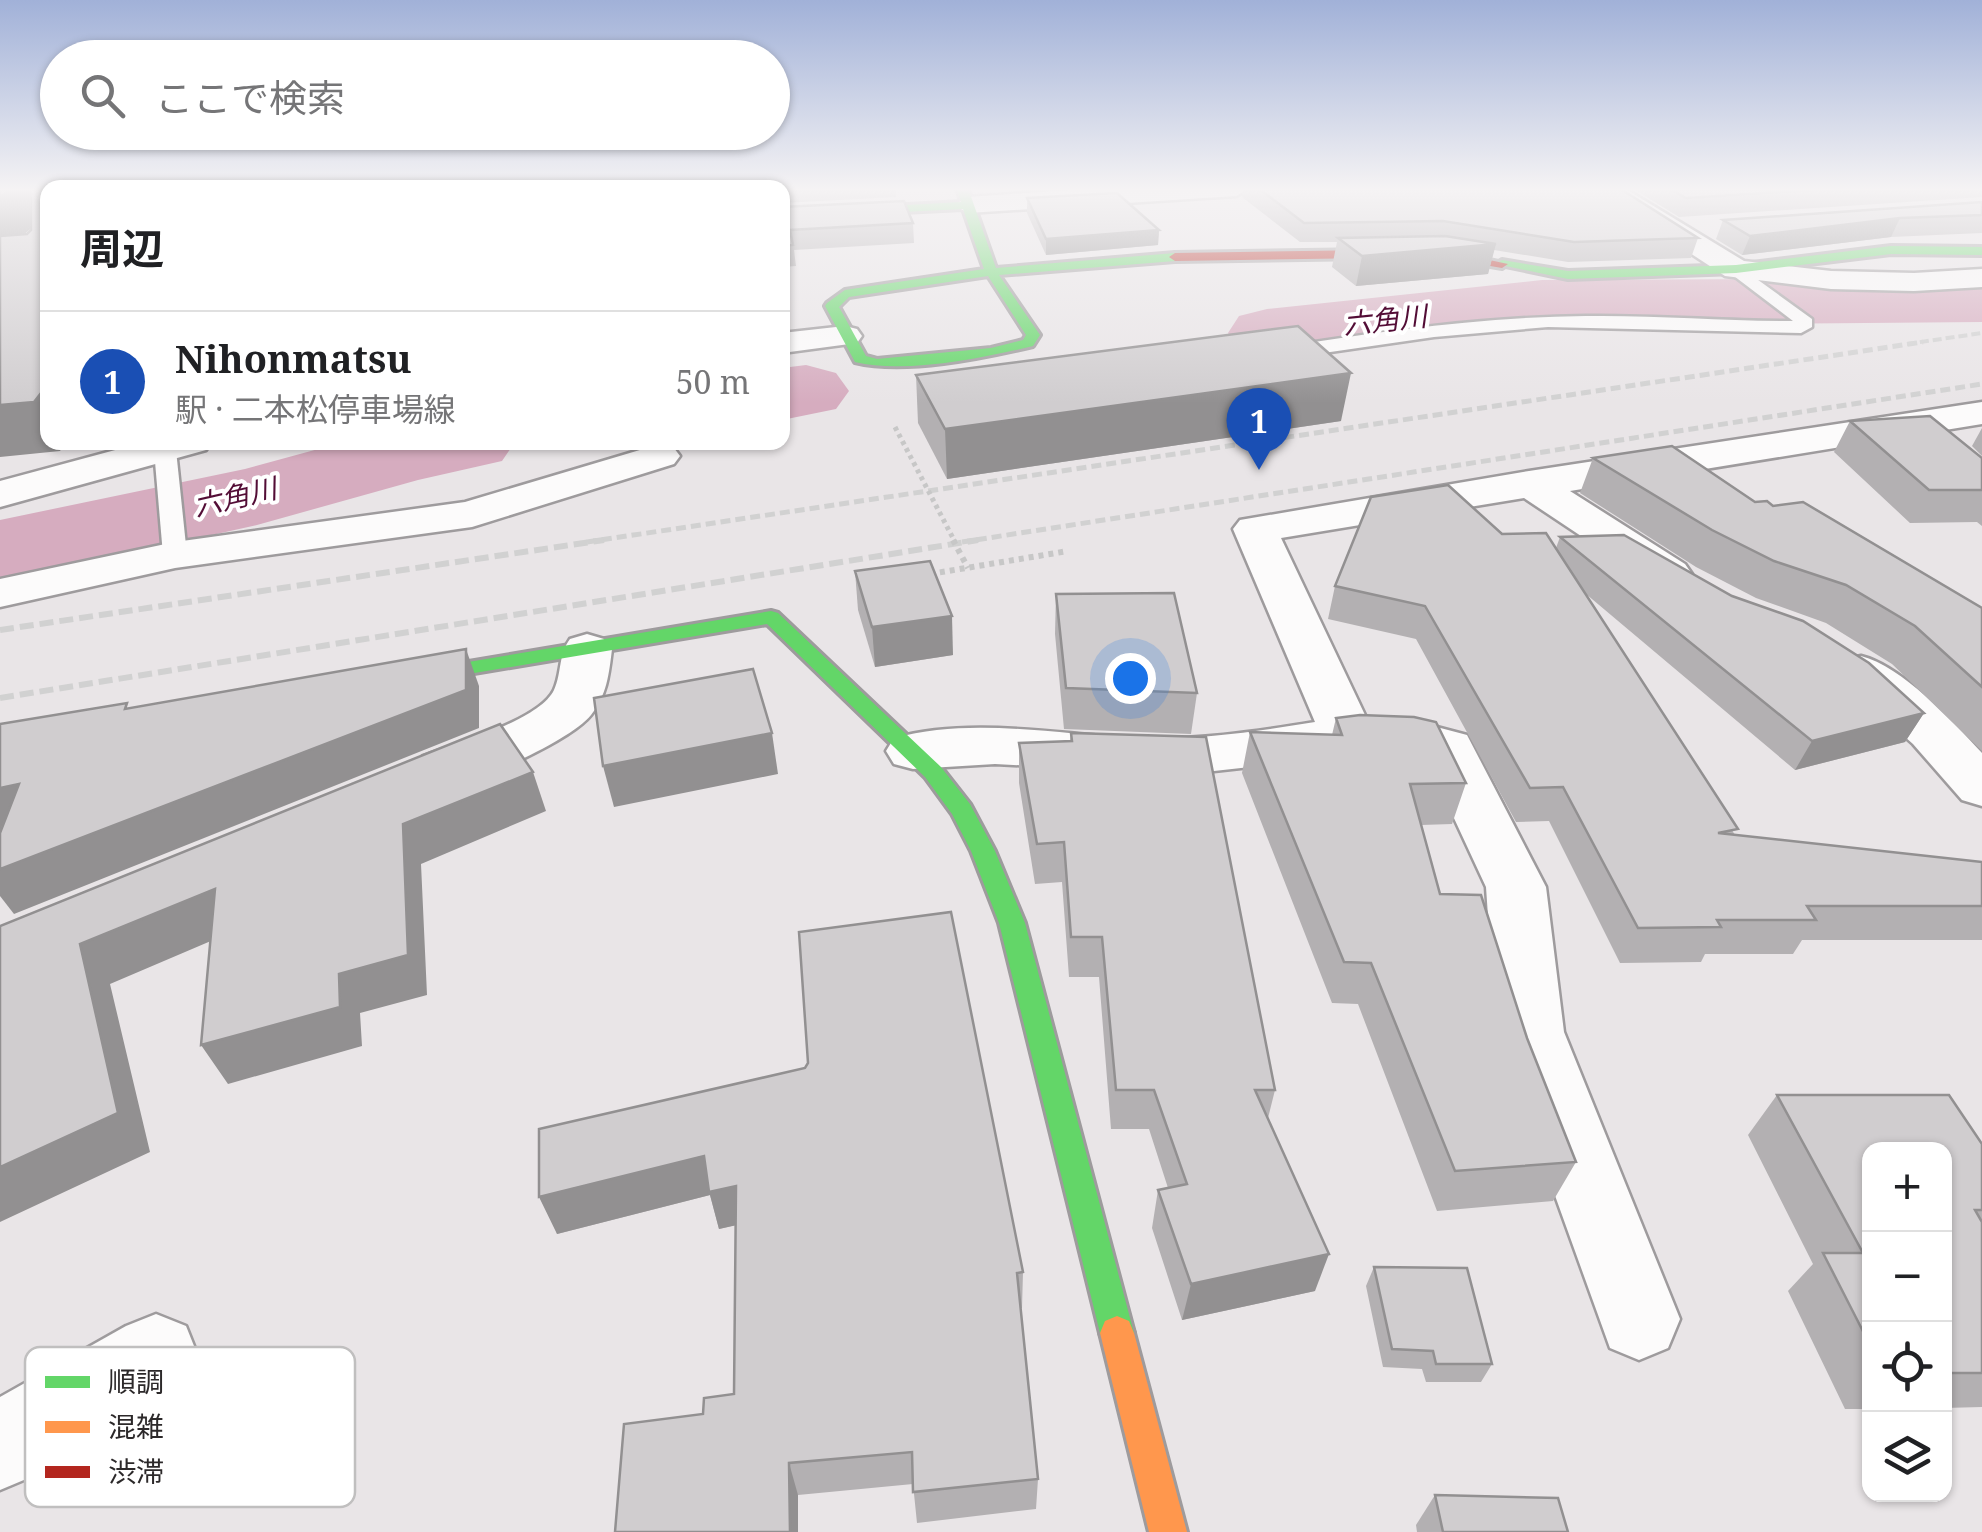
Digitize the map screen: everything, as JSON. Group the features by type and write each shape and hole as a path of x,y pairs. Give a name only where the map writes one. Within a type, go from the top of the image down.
{"street":[{"path":"987,259 991,272 1033,334 1028,343 991,352 877,364 860,359 832,306 845,294 991,272 1132,259"},
{"path":"1483,259 1553,275 1736,269 1814,259"},
{"path":"1720,259 1736,269 1831,280 1914,282 1982,278"},
{"path":"790,342 845,336"},
{"path":"1346,734 1255,529 1982,413"},
{"path":"1914,422 1956,458"},
{"path":"0,494 174,454"},
{"path":"0,593 174,548 472,514 660,456"},
{"path":"1529,483 1707,596"},
{"path":"376,684 772,617 913,750 962,810 1012,922 1168,1532"},
{"path":"1823,647 1872,678 1932,732 1982,787"},
{"path":"394,790 540,726 572,706 580,690 587,649"},
{"path":"913,750 955,744 1138,757 1246,751 1346,734 1424,739 1448,748 1516,887 1530,1032 1639,1318"},
{"path":"0,1446 25,1432"}],"lane":[{"path":"1265,354 1473,326 1587,321 1710,328 1806,323 1736,269"},
{"path":"174,454 174,548"}],"path":[{"path":"895,427 968,568"},
{"path":"916,576 1068,551"}],"building":[{"path":"0,259 40,259 40,394 34,402 0,405"},
{"path":"1298,326 1351,373 945,429 916,375"},
{"path":"1930,416 1982,458 1982,490 1929,490 1850,421"},
{"path":"1672,446 1755,502 1767,501 1773,506 1803,502 1982,608 1982,687 1915,626 1846,585 1774,561 1712,530 1593,458"},
{"path":"1448,485 1502,534 1546,533 1738,829 1718,833 1982,862 1982,906 1807,906 1816,920 1717,920 1721,927 1638,928 1563,787 1530,788 1425,606 1335,586 1371,497"},
{"path":"1624,535 1732,596 1803,621 1869,663 1924,713 1812,741 1560,537"},
{"path":"930,561 952,616 872,627 855,571"},
{"path":"1174,593 1197,693 1066,688 1056,594"},
{"path":"466,649 466,690 0,869 0,833 19,784 0,788 0,724 127,703 125,709"},
{"path":"753,669 772,733 603,766 594,698"},
{"path":"1360,715 1436,722 1466,783 1410,784 1440,894 1481,895 1527,1038 1576,1162 1455,1171 1371,963 1344,962 1250,732 1342,735 1336,718"},
{"path":"500,724 533,772 403,824 408,955 339,974 340,1007 201,1045 215,889 80,944 118,1113 0,1167 0,926"},
{"path":"1071,733 1206,737 1275,1090 1255,1090 1329,1254 1191,1284 1158,1190 1187,1184 1154,1090 1116,1090 1102,937 1071,937 1064,842 1037,844 1019,743 1072,741"},
{"path":"951,912 1023,1272 1017,1273 1038,1479 913,1492 912,1452 789,1463 790,1532 615,1532 624,1424 703,1414 704,1398 734,1394 736,1186 709,1192 704,1156 539,1197 539,1129 805,1068 808,1063 799,932"},
{"path":"1777,1095 1949,1095 1982,1144 1982,1210 1975,1210 1982,1222 1982,1373 1952,1373 1952,1142 1862,1142 1862,1251"},
{"path":"1823,1253 1862,1253 1862,1329"},
{"path":"1374,1267 1467,1268 1492,1364 1436,1364 1433,1351 1392,1349"},
{"path":"1435,1495 1558,1498 1568,1532 1443,1532"}],"waterway":[{"name":"六角川","path":"1267,333 1542,303 1982,300"},
{"name":"六角川","path":"790,393 806,391"},
{"name":"六角川","path":"0,551 257,496 429,450"}],"railway":[{"path":"1907,344 1982,333"},
{"path":"587,542 1923,342"},
{"path":"962,542 1982,384"},
{"path":"0,630 604,540"},
{"path":"0,698 978,540"}],"traffic: fast":[{"path":"987,259 991,272"},
{"path":"991,272 1144,259"},
{"path":"1502,264 1568,275 1736,269 1814,259"},
{"path":"991,272 1033,335 1028,343 991,352 877,363 860,359 832,306 845,294 991,272"},
{"path":"397,680 771,617 933,772 962,810 983,851 1012,923 1117,1333"}],"traffic: slow":[{"path":"1117,1333 1168,1532"}],"traffic: jam":[{"path":"1476,259 1502,264"}],"place":[{"name":"Nihonmatsu","path":"1259,470"}]}
